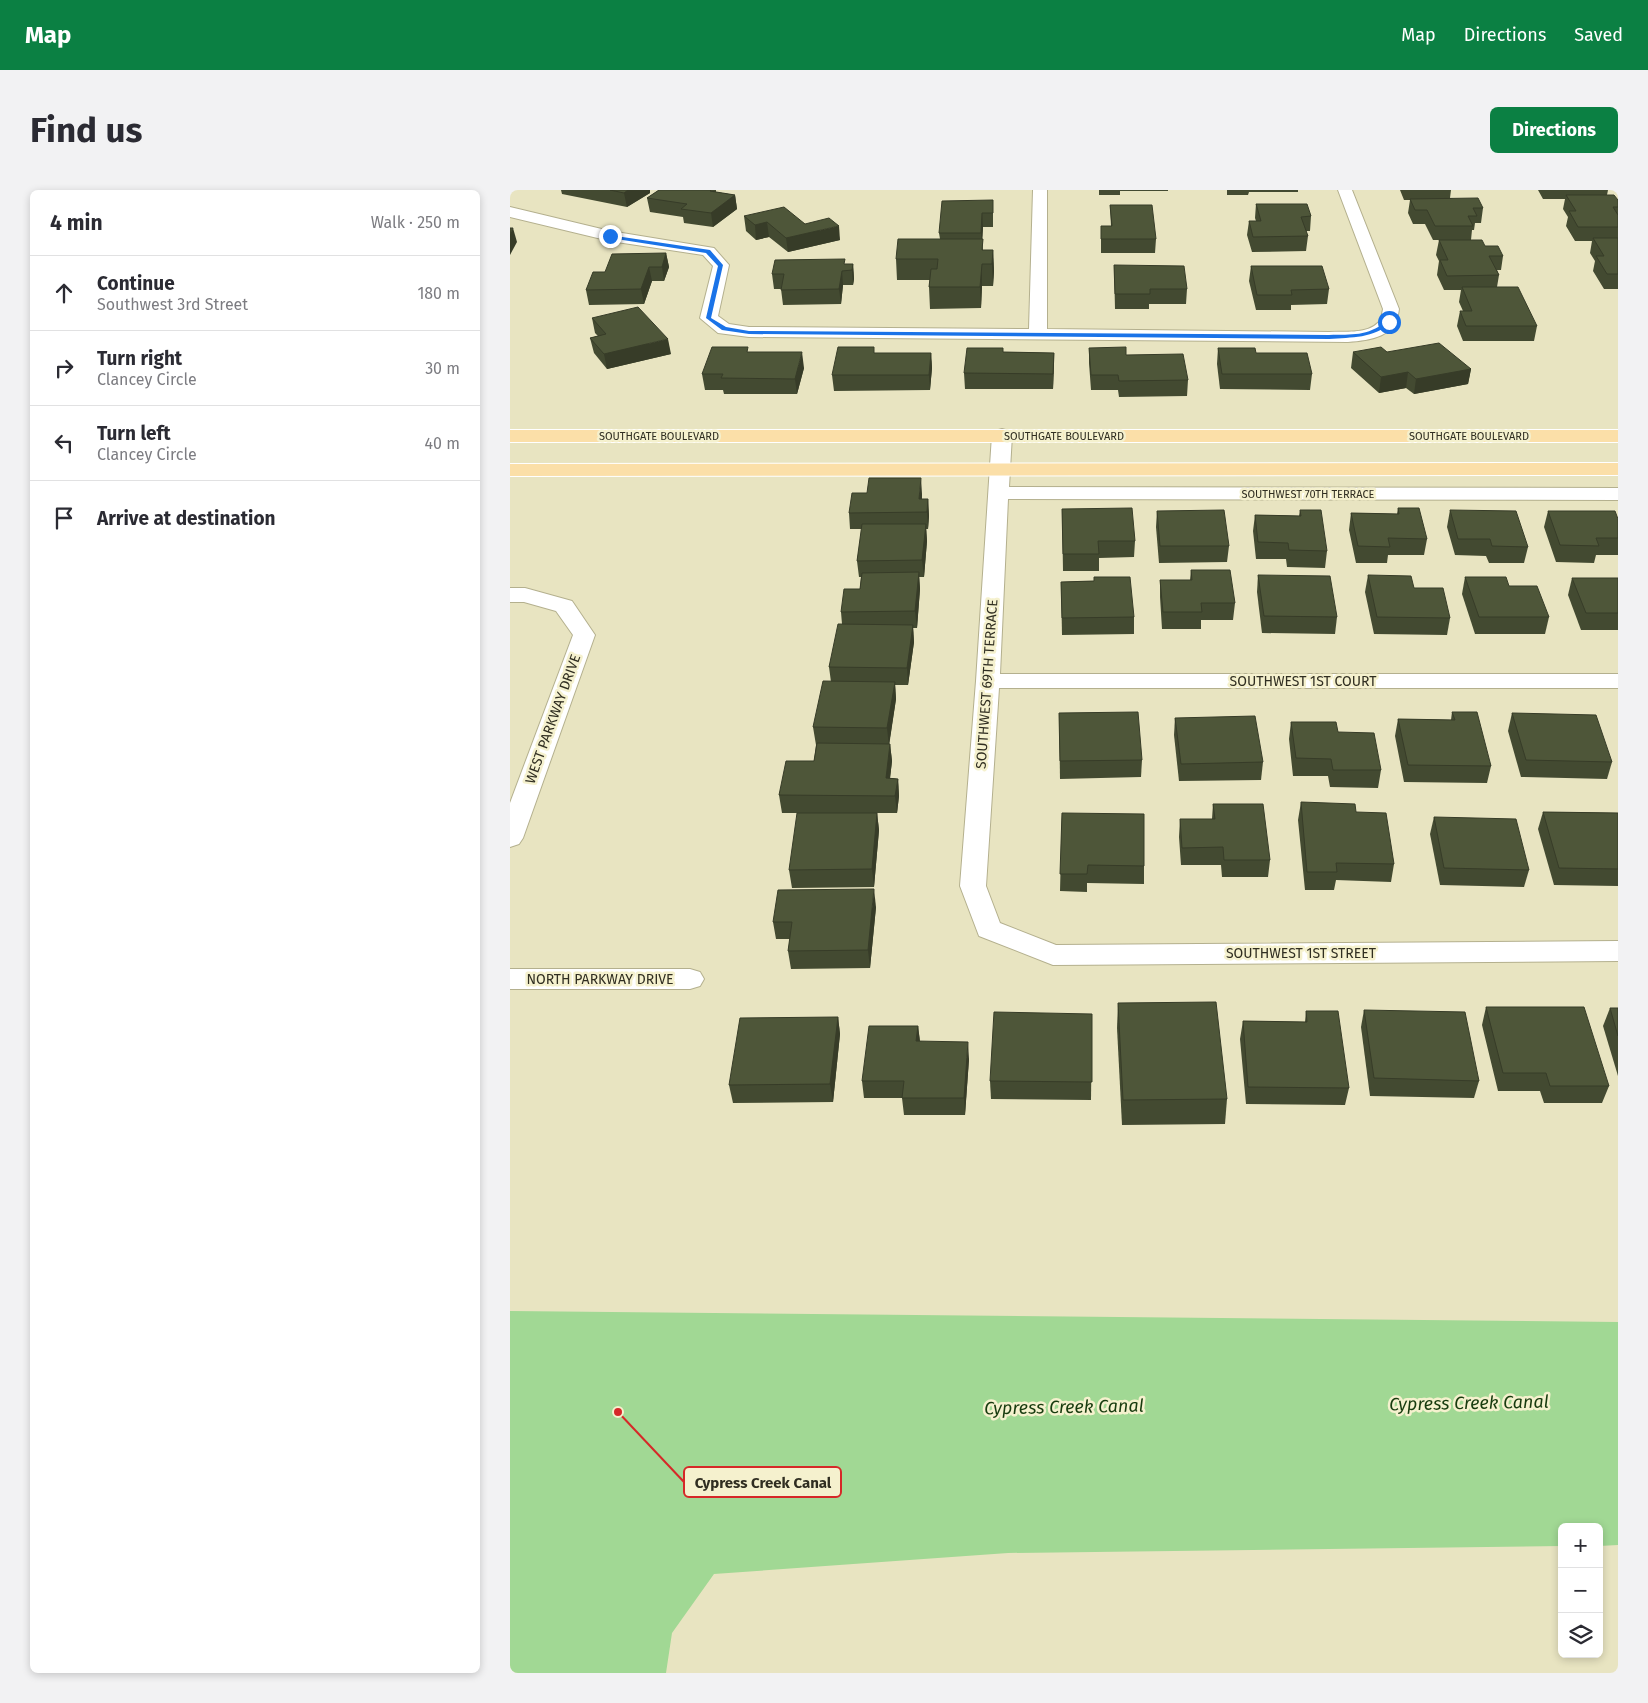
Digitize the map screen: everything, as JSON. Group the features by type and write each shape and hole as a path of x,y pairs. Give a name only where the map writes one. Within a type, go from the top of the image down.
{"main road":[{"name":"SOUTHGATE BOULEVARD","path":"510,436 1618,436"},
{"path":"510,470 1618,469"}],"street":[{"path":"1038,334 1040,190"},
{"path":"510,212 610,236 708,252 720,265 709,318 724,328 749,332 1329,337 1362,335 1385,327 1392,318 1391,309 1345,190"},
{"name":"SOUTHWEST 69TH TERRACE","path":"989,929 973,886 988,681 1002,436"},
{"name":"SOUTHWEST 70TH TERRACE","path":"998,493 1618,494"},
{"name":"WEST PARKWAY DRIVE","path":"510,595 525,595 564,606 584,634 510,838"},
{"name":"SOUTHWEST 1ST COURT","path":"988,681 1618,681"},
{"name":"SOUTHWEST 1ST STREET","path":"989,929 1053,955 1618,951"},
{"name":"NORTH PARKWAY DRIVE","path":"510,980 690,980"}],"water":[{"path":"510,1311 1618,1322 1618,1545 1603,1546 1603,1523 1558,1523 1558,1546 1008,1553 714,1574 672,1633 666,1673 510,1673"}],"building":[{"path":"610,190 628,190 624,193"},
{"path":"659,190 711,190 735,195 711,213 681,209 687,204 647,198"},
{"path":"1566,195 1614,195 1618,200 1618,207 1613,207 1618,215 1618,227 1578,227 1569,211 1576,211"},
{"path":"1478,198 1483,208 1473,208 1477,216 1468,216 1473,226 1435,226 1427,210 1415,210 1410,199"},
{"path":"993,200 993,213 982,213 981,233 939,233 942,201"},
{"path":"1256,204 1307,204 1311,216 1301,217 1308,236 1253,237 1249,221 1261,221"},
{"path":"1110,205 1152,205 1156,239 1101,239 1101,226 1112,226"},
{"path":"784,207 805,224 829,218 839,226 786,238 767,222 755,225 744,216"},
{"path":"1593,238 1618,238 1618,274 1607,274 1596,256 1604,256"},
{"path":"898,239 983,239 982,250 993,250 992,264 982,264 980,287 929,287 931,269 937,269 938,259 896,259"},
{"path":"1439,240 1482,240 1485,246 1498,246 1503,256 1489,256 1499,275 1447,276 1440,260 1448,260"},
{"path":"666,253 662,267 649,267 641,289 586,290 593,272 605,272 612,254"},
{"path":"845,259 844,264 853,264 852,270 842,271 839,289 781,290 784,274 772,274 775,260"},
{"path":"1114,265 1184,266 1187,289 1150,289 1150,294 1115,294"},
{"path":"1251,266 1322,266 1329,289 1291,290 1292,295 1257,295"},
{"path":"1462,287 1518,287 1537,326 1466,326 1460,311 1472,311"},
{"path":"638,307 668,339 604,354 590,338 606,334 592,318"},
{"path":"1439,343 1471,369 1416,379 1408,372 1381,377 1353,352 1381,347 1387,352"},
{"path":"712,347 748,347 747,352 802,352 795,379 721,378 723,374 702,374"},
{"path":"838,347 874,347 874,353 931,353 929,375 832,375"},
{"path":"1126,347 1126,355 1183,354 1188,380 1119,381 1118,375 1091,375 1089,348"},
{"path":"967,348 1003,348 1003,352 1054,353 1053,374 964,373"},
{"path":"1218,348 1255,348 1256,353 1307,353 1312,374 1222,374"},
{"path":"869,478 921,478 919,499 928,499 927,512 849,513 852,493 867,493"},
{"path":"1132,508 1135,541 1098,541 1099,554 1063,554 1062,509"},
{"path":"1398,508 1419,508 1427,539 1388,538 1390,547 1358,546 1351,513 1399,514"},
{"path":"1224,510 1229,546 1160,546 1157,511"},
{"path":"1300,510 1321,510 1327,551 1289,550 1288,543 1258,542 1255,515 1301,516"},
{"path":"1450,510 1516,511 1528,547 1492,546 1490,539 1458,539"},
{"path":"1548,511 1615,511 1618,519 1618,538 1596,538 1599,546 1560,545"},
{"path":"862,524 926,524 922,560 857,561"},
{"path":"1191,570 1230,570 1235,603 1201,603 1202,612 1163,612 1160,580 1192,580"},
{"path":"919,572 915,611 841,612 844,589 860,589 862,573"},
{"path":"1258,575 1330,576 1337,617 1264,616"},
{"path":"1368,575 1411,576 1414,588 1443,588 1450,618 1377,617"},
{"path":"1094,577 1130,577 1134,617 1062,618 1061,582 1094,581"},
{"path":"1465,577 1506,577 1509,586 1537,586 1549,617 1479,617"},
{"path":"1572,578 1618,578 1618,613 1586,613"},
{"path":"838,624 913,625 907,668 829,667"},
{"path":"823,681 895,682 887,728 813,727"},
{"path":"1138,712 1142,760 1060,761 1059,713"},
{"path":"1452,712 1477,712 1491,766 1408,765 1398,719 1455,720"},
{"path":"1512,713 1596,715 1612,762 1526,760"},
{"path":"1255,716 1263,762 1181,764 1175,718"},
{"path":"1291,722 1336,722 1338,732 1374,733 1381,770 1333,770 1331,759 1296,758"},
{"path":"817,743 890,744 886,778 898,779 895,796 779,795 786,761 814,761"},
{"path":"1301,802 1355,804 1356,812 1386,813 1394,864 1336,863 1337,872 1307,872"},
{"path":"1213,804 1263,804 1270,860 1224,860 1223,847 1182,848 1180,819 1215,819"},
{"path":"1543,812 1618,813 1618,869 1559,868"},
{"path":"797,813 877,813 872,869 789,870"},
{"path":"1062,813 1144,814 1144,866 1088,865 1087,874 1060,874"},
{"path":"1434,817 1516,819 1529,870 1444,868"},
{"path":"874,889 868,950 788,951 792,922 773,922 778,890"},
{"path":"1216,1002 1227,1099 1123,1100 1118,1003"},
{"path":"1486,1007 1584,1007 1609,1086 1550,1086 1546,1073 1503,1073"},
{"path":"1610,1008 1618,1008 1618,1036"},
{"path":"1364,1010 1465,1012 1479,1081 1374,1078"},
{"path":"1306,1011 1338,1011 1349,1088 1248,1087 1243,1021 1307,1022"},
{"path":"994,1012 1092,1014 1092,1082 990,1081"},
{"path":"838,1017 830,1084 729,1085 740,1018"},
{"path":"869,1026 918,1026 916,1041 968,1042 964,1098 902,1098 904,1081 862,1081"}],"place":[{"name":"Cypress Creek Canal","path":"618,1412"}],"route":[{"path":"610,236 708,252 720,265 709,318 724,328 749,332 1329,337 1362,335 1376,332 1385,327 1389,322"}]}
